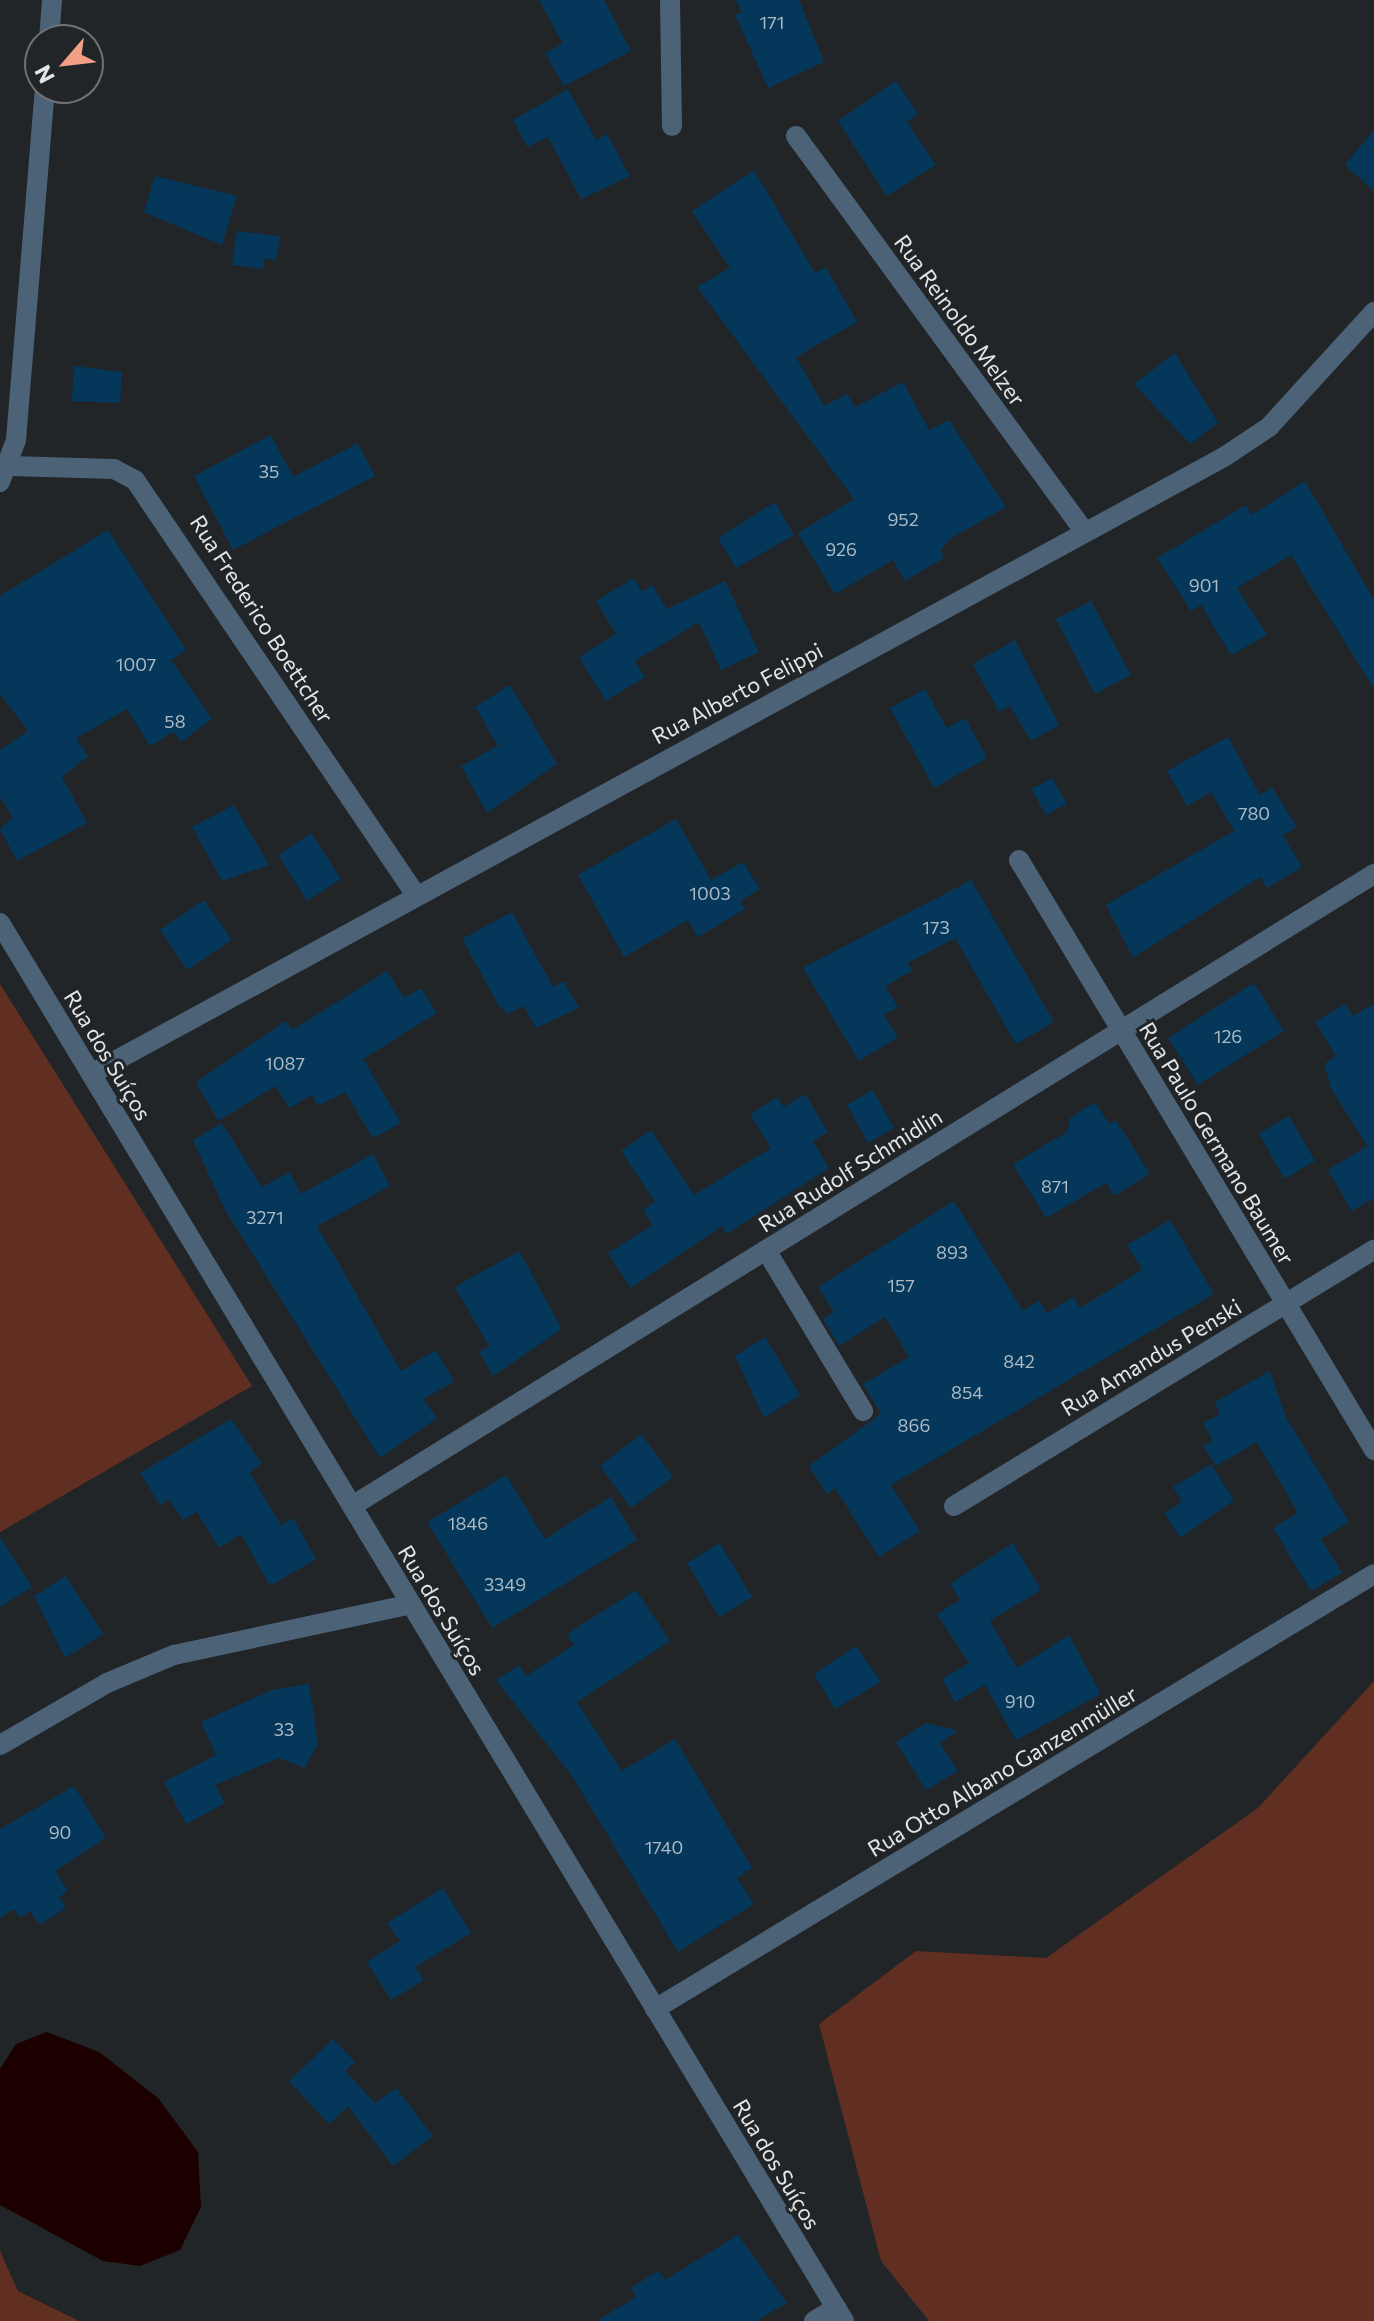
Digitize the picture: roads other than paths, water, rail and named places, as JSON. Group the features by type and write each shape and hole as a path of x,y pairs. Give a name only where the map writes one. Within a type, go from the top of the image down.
{"street":[{"path":"50,24 52,0"},
{"path":"670,0 672,126"},
{"path":"5,474 43,104"},
{"name":"Rua Reinoldo Melzer","path":"796,136 1085,532"},
{"name":"Rua Alberto Felippi","path":"91,1074 415,894 1085,532 1269,427 1374,312"},
{"name":"Rua Frederico Boettcher","path":"5,474 114,469 135,480 415,894"},
{"name":"Rua Paulo Germano Baumer","path":"1019,860 1374,1450"},
{"name":"Rua Rudolf Schmidlin","path":"352,1506 1374,874"},
{"name":"Rua dos Suíços","path":"0,923 840,2314"},
{"path":"766,1250 863,1411"},
{"name":"Rua Amandus Penski","path":"954,1506 1374,1250"},
{"name":"Rua Otto Albano Ganzenmüller","path":"655,2009 1374,1574"},
{"path":"0,1745 107,1683 174,1655 411,1604"},
{"path":"814,2321 840,2314"}]}
